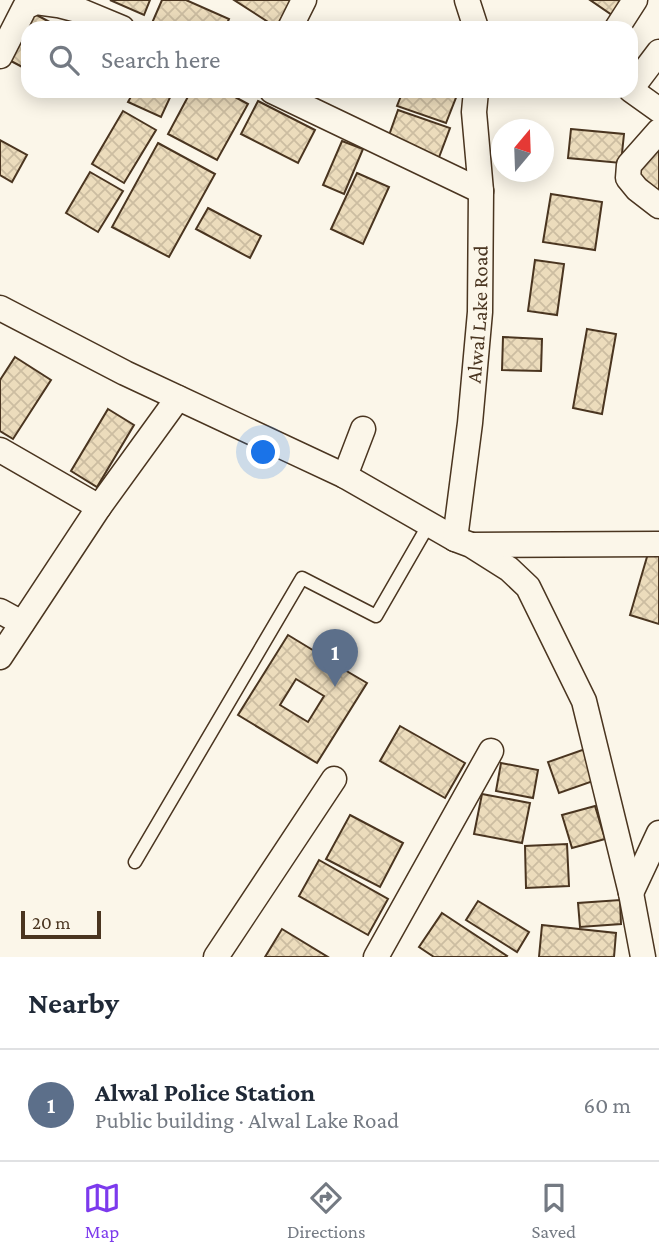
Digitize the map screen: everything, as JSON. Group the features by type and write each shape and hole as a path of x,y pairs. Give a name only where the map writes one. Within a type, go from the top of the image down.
{"street":[{"path":"294,21 304,0"},
{"path":"467,0 474,21"},
{"path":"622,21 635,0"},
{"path":"0,56 25,7 36,2 59,2 105,21"},
{"path":"638,80 659,52"},
{"path":"638,95 659,110"},
{"path":"287,98 481,191"},
{"name":"Alwal Lake Road","path":"463,542 480,312 481,191 474,112 475,98"},
{"path":"659,131 629,165 628,178 637,189 659,206"},
{"path":"0,308 125,373 345,476 509,569 528,587 584,701 631,893 643,957"},
{"path":"0,657 99,507 178,398"},
{"path":"345,476 363,429"},
{"path":"0,450 99,507"},
{"path":"463,542 659,544"},
{"path":"0,611 22,624"},
{"path":"376,957 491,751"},
{"path":"216,957 334,779"},
{"path":"631,893 659,832"}],"lane":[{"path":"135,863 302,578 376,616 429,524"}],"building":[{"path":"110,0 150,0 144,15"},
{"path":"162,0 186,0 229,19 228,21 153,21"},
{"path":"234,0 293,0 280,21 267,21"},
{"path":"590,0 627,0 615,17"},
{"path":"33,13 48,21 29,21"},
{"path":"21,36 21,66 9,60"},
{"path":"130,98 170,98 161,117 128,102"},
{"path":"187,98 237,98 248,104 217,160 168,134"},
{"path":"400,98 456,98 446,123 397,106"},
{"path":"258,101 315,130 298,163 241,134"},
{"path":"398,110 450,128 438,160 387,141"},
{"path":"123,111 156,130 124,183 92,164"},
{"path":"571,129 624,134 621,163 568,158"},
{"path":"0,140 27,155 12,182 0,175"},
{"path":"342,141 363,149 344,194 323,185"},
{"path":"158,143 215,174 169,257 112,227"},
{"path":"659,145 659,193 636,173"},
{"path":"90,172 123,191 98,232 66,213"},
{"path":"357,173 389,187 363,244 331,229"},
{"path":"551,194 602,202 595,250 543,242"},
{"path":"208,208 261,236 250,258 196,229"},
{"path":"535,260 564,264 557,315 528,311"},
{"path":"587,329 616,334 602,414 573,408"},
{"path":"503,337 542,339 541,371 502,370"},
{"path":"15,357 51,380 13,439 0,431 0,380"},
{"path":"108,409 134,425 97,487 71,471"},
{"path":"649,550 659,553 659,624 630,615"},
{"path":"288,635 316,652 325,638 347,652 338,666 367,683 317,763 238,715","holes":["296,679 324,696 308,722 280,705"]},
{"path":"400,726 465,763 445,798 380,761"},
{"path":"588,748 599,779 559,793 548,762"},
{"path":"501,763 538,770 533,798 496,791"},
{"path":"482,794 530,803 522,843 474,834"},
{"path":"595,806 605,839 572,848 562,815"},
{"path":"350,815 403,843 380,887 326,859"},
{"path":"567,844 569,886 526,888 525,846"},
{"path":"319,860 388,899 368,935 299,896"},
{"path":"620,900 621,924 580,927 578,903"},
{"path":"478,901 529,932 517,952 466,920"},
{"path":"442,913 507,956 434,957 419,947"},
{"path":"542,925 616,933 614,957 539,957"},
{"path":"282,929 328,957 265,957"}],"place":[{"name":"Alwal Police Station","path":"335,687"}]}
